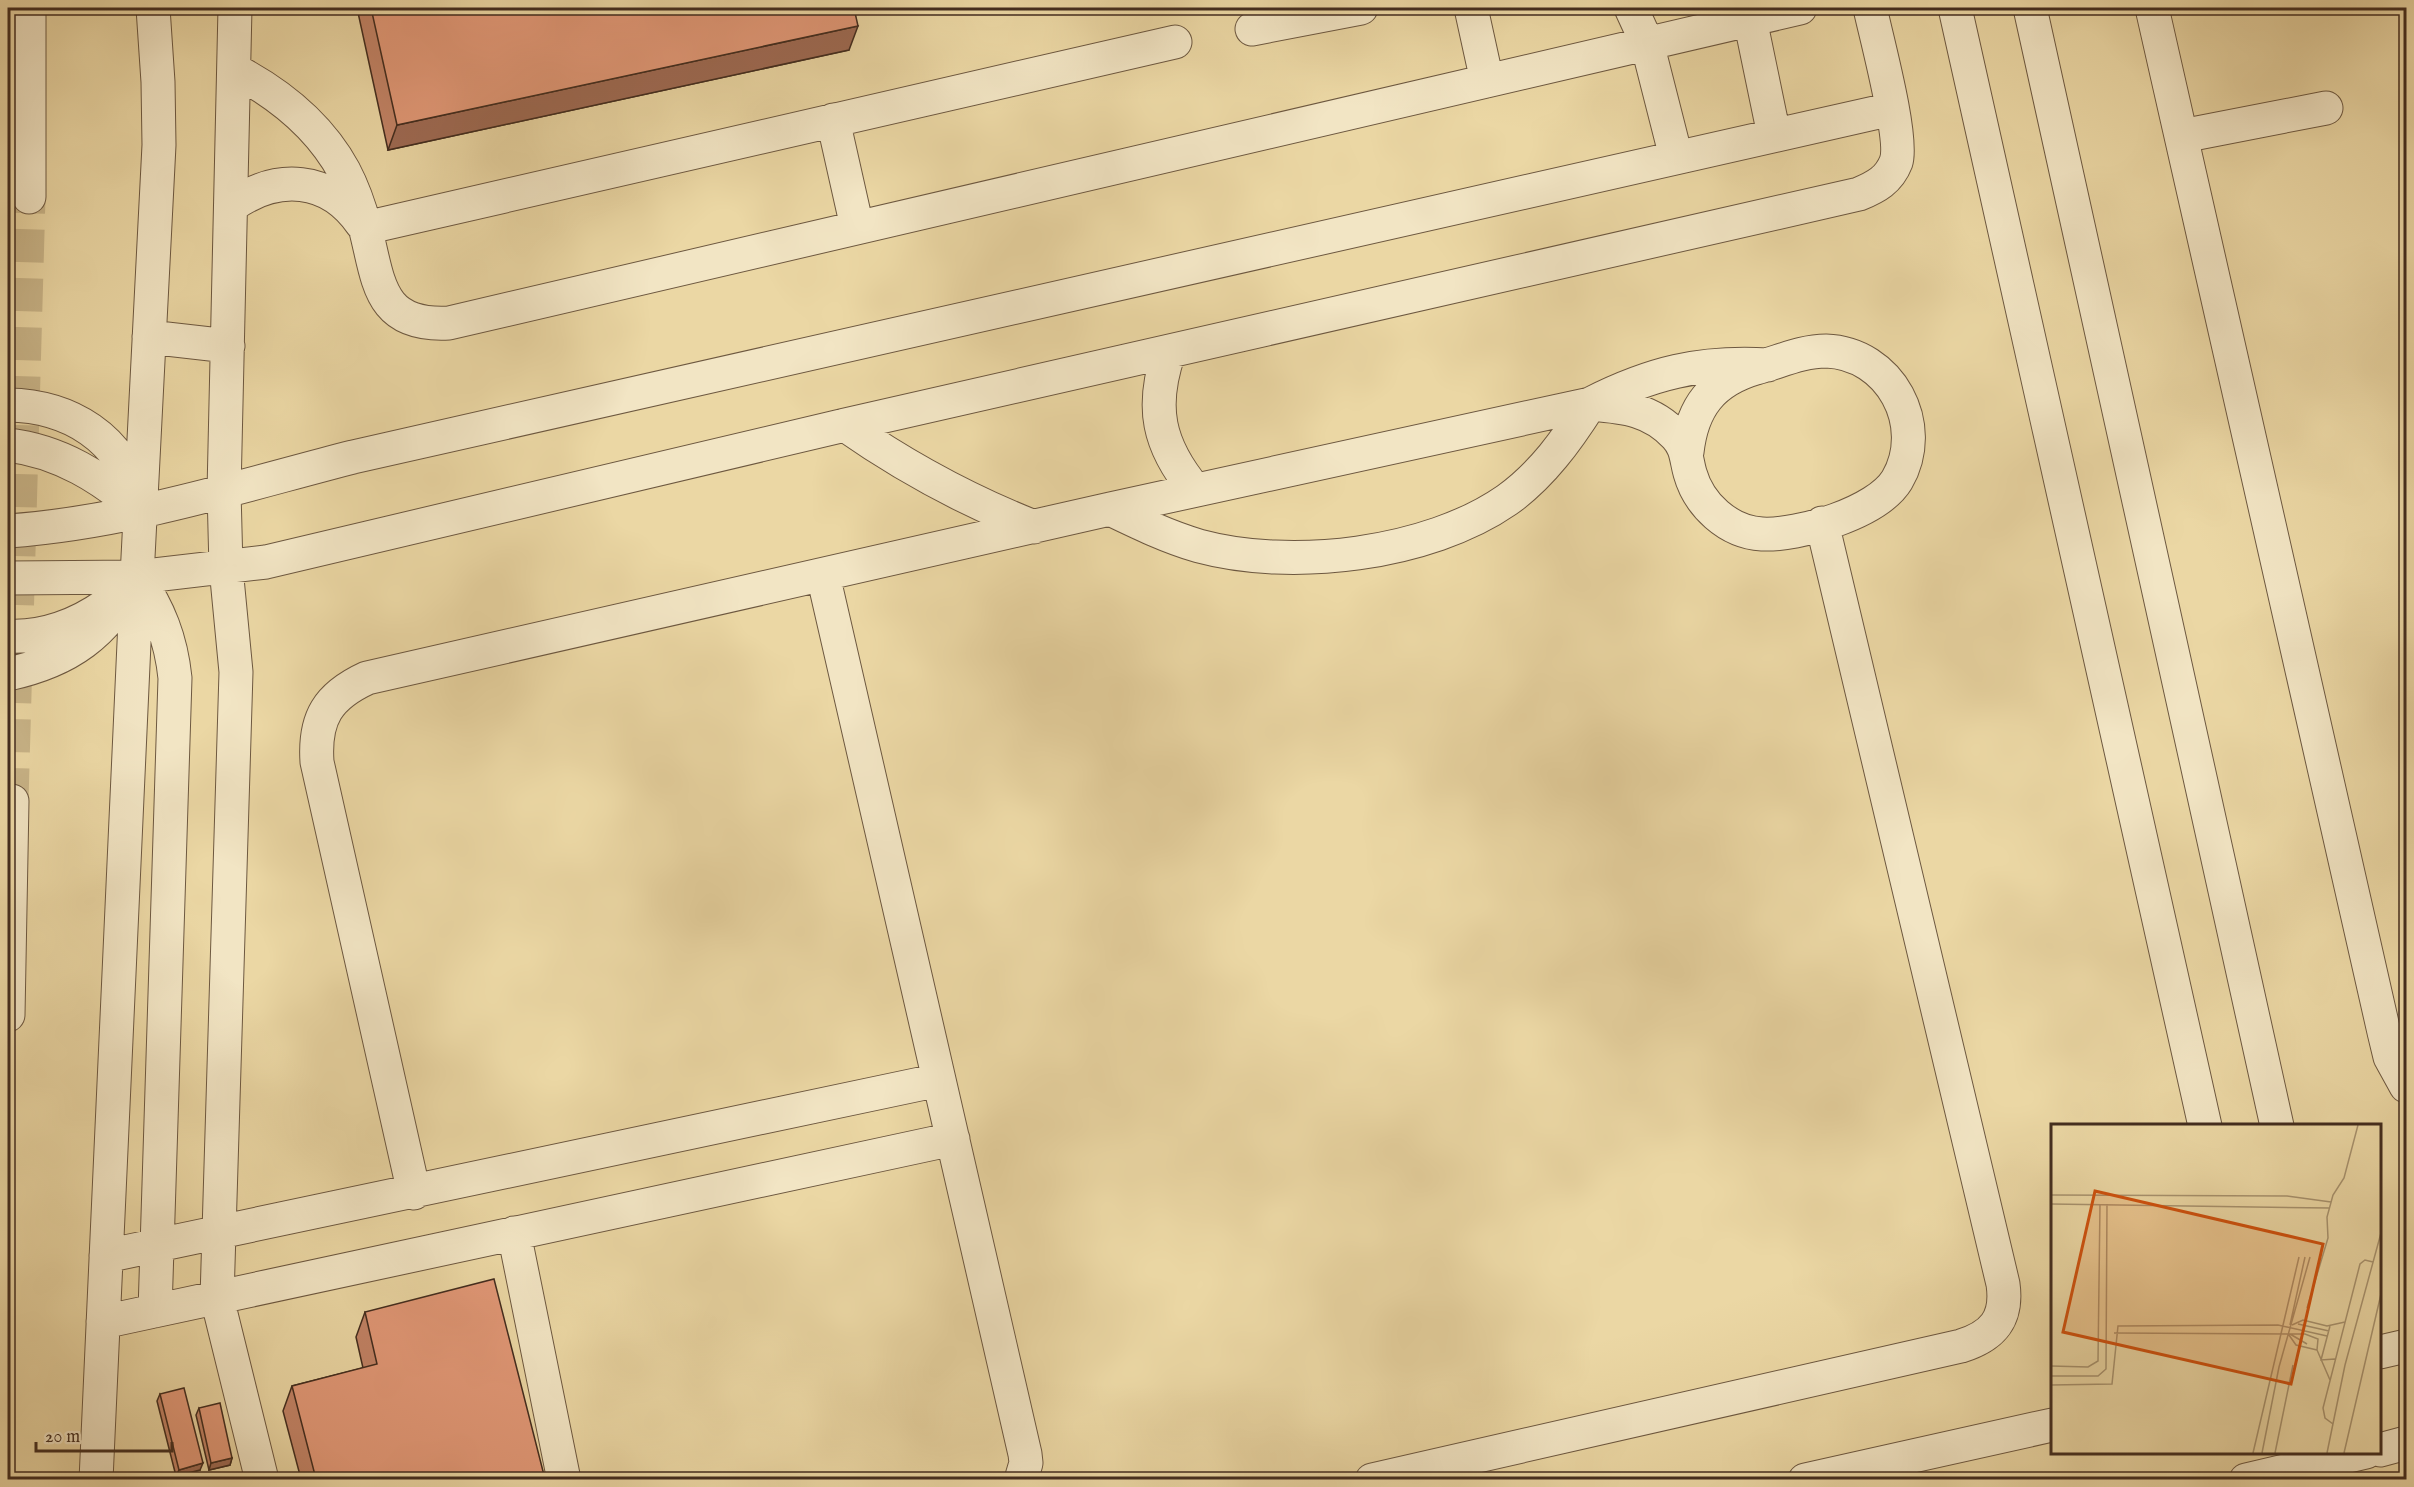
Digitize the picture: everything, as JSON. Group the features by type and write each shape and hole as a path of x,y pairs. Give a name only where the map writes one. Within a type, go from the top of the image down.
{"street":[{"path":"29,8 29,197"},
{"path":"96,1479 159,145 153,8"},
{"path":"235,8 224,491 226,568 236,672 217,1298 262,1479"},
{"path":"1252,29 1297,14 1361,8"},
{"path":"1471,8 1487,81"},
{"path":"1631,8 1647,43 1676,157"},
{"path":"234,70 261,84 286,102 328,145 352,190 365,228 378,287 387,301 400,313 432,324 449,323 1487,81 1647,43 1750,13 1800,8"},
{"path":"8,578 137,577 266,562 845,425 1859,194 1876,188 1889,176 1897,160 1892,109 1870,8"},
{"path":"1955,8 2205,1124"},
{"path":"2030,8 2277,1124"},
{"path":"2152,8 2384,1032 2390,1057 2406,1086"},
{"path":"1750,13 1774,135"},
{"path":"365,228 1174,42"},
{"path":"2181,136 2326,108"},
{"path":"8,531 85,522 141,511 365,454 1892,109"},
{"path":"833,120 857,227"},
{"path":"231,206 265,187 303,184 339,199 354,212 365,228"},
{"path":"149,337 228,346"},
{"path":"1827,351 1848,355 1868,363 1885,376 1898,394 1906,413 1909,437 1906,460 1896,482 1878,499 1857,511 1780,534 1760,534 1741,529 1723,520 1708,507 1697,490 1690,472 1687,452 1689,432 1697,412 1709,395 1725,381 1744,372 1768,365 1806,353 1827,351"},
{"path":"1169,352 1161,375 1158,400 1160,425 1167,449 1179,471 1195,490"},
{"path":"414,1192 317,762 316,744 319,727 326,710 336,696 367,678 1110,509 1590,404 1624,387 1670,371 1719,364 1768,365"},
{"path":"1590,404 1630,408 1647,414 1677,437 1687,452"},
{"path":"1110,509 1153,530 1199,546 1246,555 1294,558 1342,555 1388,546 1431,536 1470,521 1507,500 1540,472 1567,440 1590,404"},
{"path":"8,405 44,408 68,416 90,428 108,445 123,465 135,487 141,511"},
{"path":"845,425 889,456 936,483 984,507 1034,527"},
{"path":"8,445 53,455 85,470 114,488 141,511"},
{"path":"1372,1479 1961,1346 1984,1337 1994,1328 2002,1315 2005,1299 2003,1284 1822,523"},
{"path":"823,574 1025,1454 1026,1463 1021,1479"},
{"path":"8,636 44,633 70,625 95,613 118,597 137,577"},
{"path":"8,674 32,669 59,659 84,644 123,602 137,577"},
{"path":"137,577 153,599 164,625 172,651 175,678 155,1311"},
{"path":"8,1015 12,801"},
{"path":"106,1256 939,1080"},
{"path":"103,1322 953,1139"},
{"path":"514,1233 564,1479"},
{"path":"2381,1352 2406,1346"},
{"path":"1805,1479 2051,1425"},
{"path":"2381,1449 2406,1443"},
{"path":"2264,1477 2358,1454"}],"building":[{"path":"371,8 854,8 858,26 397,125"},
{"path":"494,1279 545,1479 316,1479 292,1386 377,1364 365,1312"},
{"path":"184,1388 203,1463 179,1470 160,1394"},
{"path":"220,1403 232,1458 211,1463 199,1408"}],"tunnel":[{"path":"12,801 29,197"}]}
